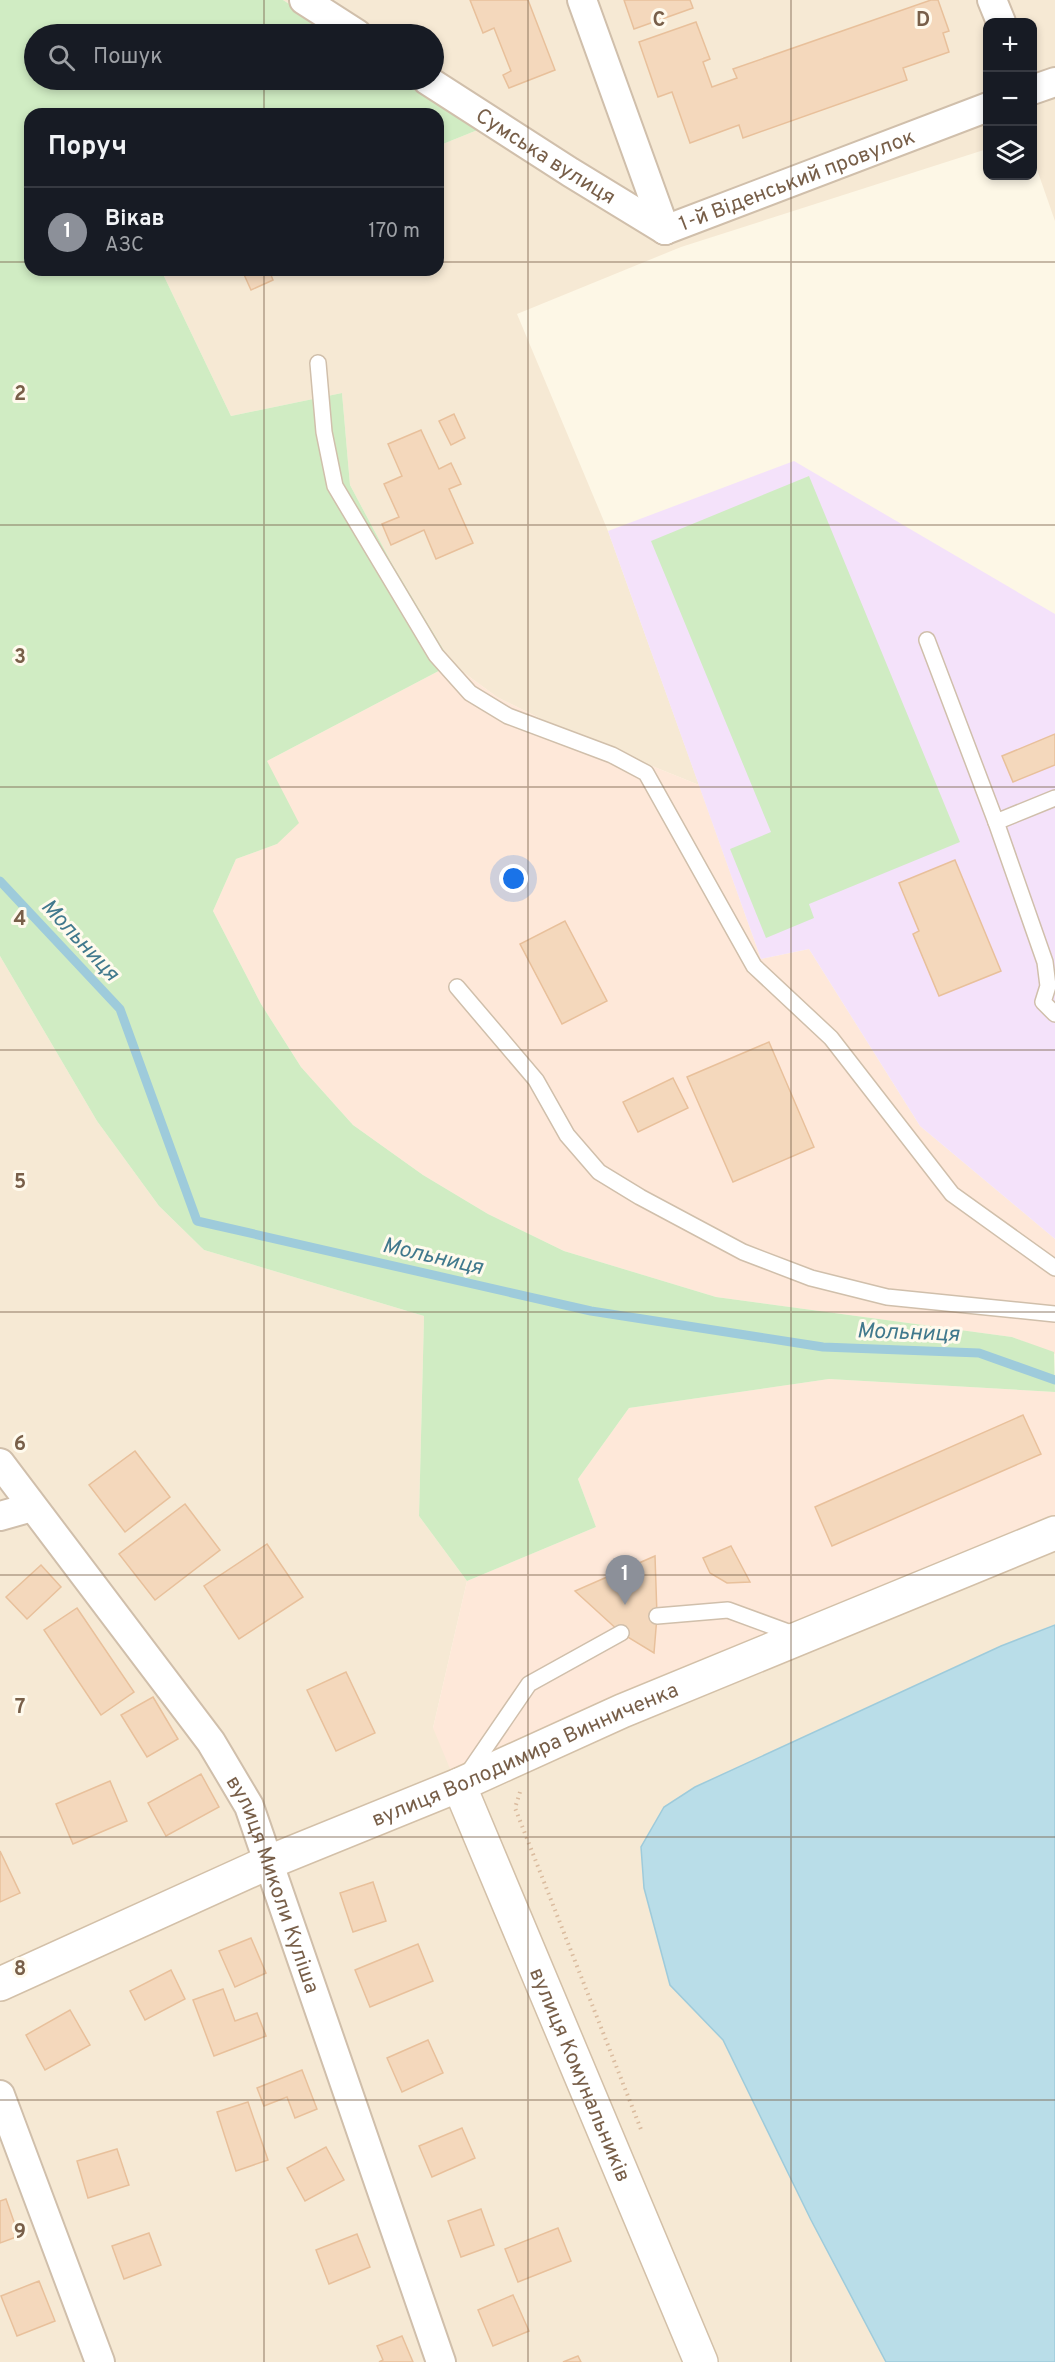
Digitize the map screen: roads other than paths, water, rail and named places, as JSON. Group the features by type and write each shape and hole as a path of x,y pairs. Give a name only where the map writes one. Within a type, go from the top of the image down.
{"main road":[{"name":"вулиця Володимира Винниченка","path":"0,1984 267,1863 459,1785 622,1711 1055,1533"},
{"name":"вулиця Комунальників","path":"459,1785 701,2362"}],"street":[{"path":"304,0 341,24"},
{"name":"1-й Віденський провулок","path":"582,0 665,230 983,109"},
{"path":"992,0 999,18"},
{"path":"1037,88 1055,82"},
{"name":"Сумська вулиця","path":"443,90 665,230"},
{"name":"вулиця Миколи Куліша","path":"0,1463 211,1742 249,1806 441,2362"},
{"path":"0,1516 32,1507"},
{"path":"0,2095 100,2362"}],"lane":[{"path":"318,363 324,432 335,486 436,655 470,693 508,716 612,754 646,773 754,966 831,1038 952,1194 1055,1268"},
{"path":"927,640 996,822 1045,962 1048,986 1043,1002 1055,1014"},
{"path":"996,822 1055,798"},
{"path":"457,987 536,1080 567,1136 598,1172 640,1197 743,1252 811,1278 887,1297 1055,1314"},
{"path":"657,1616 728,1610 801,1637"},
{"path":"459,1785 529,1684 621,1633"}],"water":[{"path":"1055,1625 1055,2362 886,2362 811,2220 723,2040 670,1985 644,1888 641,1847 664,1807 695,1787 1001,1646"}],"waterway":[{"name":"Мольниця","path":"0,881 120,1009 197,1221 591,1311 823,1347 979,1353 1055,1380"}],"place":[{"name":"Вікав","path":"625,1605"}]}
